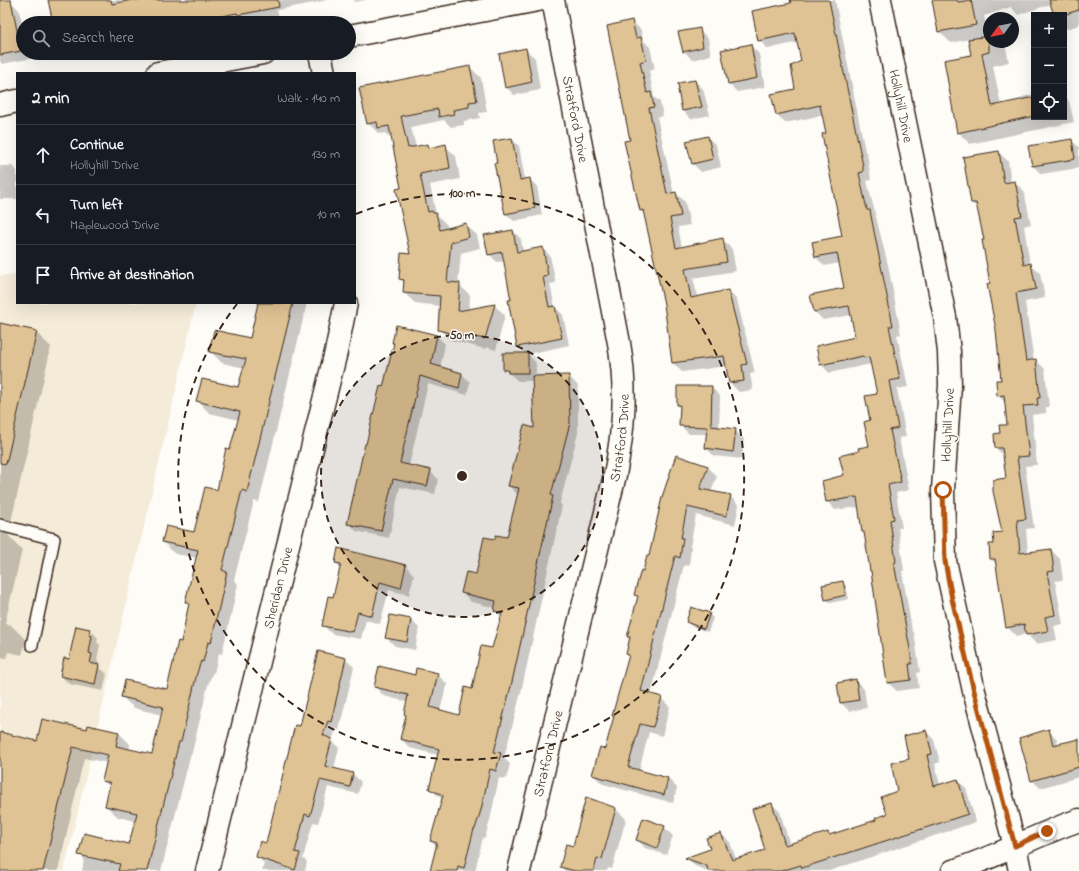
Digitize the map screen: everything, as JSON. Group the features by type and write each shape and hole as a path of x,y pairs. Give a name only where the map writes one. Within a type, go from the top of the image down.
{"street":[{"path":"356,35 538,0"},
{"name":"Stratford Drive","path":"519,871 615,475 622,434 625,397 624,369 553,0"},
{"name":"Hollyhill Drive","path":"880,0 943,309 950,352 950,385 943,490 945,561 974,691 1015,846 1020,871"},
{"path":"163,72 226,60"},
{"path":"321,60 324,72"},
{"path":"0,105 16,101"},
{"name":"Sheridan Drive","path":"207,871 334,360 346,304"},
{"path":"953,871 986,860 1047,831 1079,820"}],"lane":[{"path":"0,525 54,539 32,645"}],"shaded area":[{"path":"16,274 16,304 196,304 64,871 0,871 0,276"}],"building":[{"path":"0,0 11,0 16,26 16,52 0,55"},
{"path":"48,0 111,0 112,4 132,0 278,0 279,7 238,15 237,13 222,16 51,16"},
{"path":"790,0 829,0 863,166 863,172 859,173 867,210 870,210 893,326 889,326 900,379 889,381 898,428 890,430 901,482 888,485 894,519 890,520 896,562 894,563 910,649 912,664 909,664 911,680 887,683 871,571 864,532 862,532 857,497 826,502 822,481 844,475 839,456 859,451 858,448 869,446 864,422 870,420 865,396 877,394 869,357 864,358 863,356 820,365 816,346 855,337 849,306 814,312 810,295 844,288 837,253 815,257 812,242 842,236 822,134 826,133 820,105 776,115 771,94 795,89 791,66 801,61 795,33 758,41 752,11 791,3"},
{"path":"932,0 957,0 958,2 971,0 976,25 938,32"},
{"path":"1049,0 1079,0 1079,10 1067,14 1067,12 1053,12"},
{"path":"632,20 636,38 641,37 646,60 640,62 647,93 651,92 654,107 649,108 667,194 676,192 681,216 670,218 676,248 723,238 727,262 685,269 691,298 728,290 747,364 742,365 744,381 729,383 724,356 672,363 664,304 643,210 640,211 624,141 630,140 607,26"},
{"path":"700,28 703,47 683,52 678,32"},
{"path":"983,37 983,48 989,48 989,52 982,54 992,106 1031,98 1031,117 957,133 944,60 971,55 968,39"},
{"path":"751,44 757,78 728,84 721,50"},
{"path":"526,48 532,82 505,88 499,54"},
{"path":"470,66 477,101 469,102 469,107 453,110 454,114 439,117 438,109 401,116 408,148 428,144 429,148 446,144 450,168 420,174 428,212 432,211 433,213 436,213 440,230 466,223 469,237 451,242 447,282 460,283 458,311 495,304 485,339 475,337 474,339 438,330 440,296 403,293 404,280 399,279 401,253 410,254 396,189 401,188 389,126 378,128 377,122 367,124 359,88"},
{"path":"695,80 702,107 682,111 678,83"},
{"path":"708,136 713,159 692,164 686,141"},
{"path":"512,138 520,180 530,178 535,208 505,214 494,163 497,163 493,141"},
{"path":"1072,139 1075,159 1032,166 1028,146"},
{"path":"999,151 1004,183 1015,181 1022,216 1015,217 1024,265 1031,263 1036,289 1016,293 1026,361 1036,359 1040,398 1037,398 1038,405 1023,406 1029,456 1017,457 1026,519 1017,520 1020,553 1051,549 1054,571 1047,572 1055,615 1045,617 1048,631 1026,635 1024,624 1006,628 995,559 990,559 989,544 994,544 993,533 1002,532 993,491 993,480 1006,478 1002,448 995,448 994,434 1000,433 999,425 1007,425 1004,395 997,396 996,380 1001,380 996,330 987,284 990,283 982,240 984,240 976,203 971,203 963,157"},
{"path":"513,230 517,252 543,247 548,276 543,277 549,307 555,306 562,338 517,347 508,300 511,300 502,252 488,255 484,235"},
{"path":"258,304 293,304 247,492 242,490 222,570 227,572 211,643 208,642 203,662 201,661 197,673 181,742 179,742 147,871 118,871 120,864 78,855 84,833 129,844 137,813 105,806 110,783 102,781 108,755 73,747 43,871 0,871 0,732 37,741 42,719 87,729 88,725 119,732 116,746 152,754 163,707 121,697 125,680 167,689 178,641 181,642 189,603 185,602 198,550 162,542 166,526 194,532 205,487 217,490 226,448 230,449 240,412 196,401 202,379 238,387 246,359 209,352 214,330 250,338"},
{"path":"0,323 37,331 6,464 0,463"},
{"path":"396,325 437,335 431,364 462,373 459,388 420,376 400,463 431,470 427,486 393,479 381,531 347,524 380,386 383,387 394,343 392,343"},
{"path":"503,353 528,353 528,373 508,373 508,370 503,370"},
{"path":"569,375 570,423 551,495 553,496 512,682 494,752 501,753 496,771 490,769 481,810 474,829 464,868 458,866 457,871 430,871 437,843 430,841 443,795 429,789 439,749 400,739 406,715 404,714 408,695 374,687 379,666 415,675 416,668 438,673 430,707 459,715 465,687 472,689 481,646 492,648 502,613 494,611 496,601 461,593 466,572 476,574 484,537 495,539 496,535 507,537 519,488 508,486 524,425 534,428 532,376"},
{"path":"677,386 712,386 711,426 736,429 733,452 705,448 707,427 679,426 680,405 677,405"},
{"path":"676,455 708,466 700,489 731,495 726,516 687,507 681,538 683,538 680,558 675,556 641,691 662,697 653,727 640,724 628,767 668,778 664,795 592,775 600,747 605,749 614,716 612,716 629,655 626,654 630,637 627,637 638,596 634,595 641,570 643,571 647,556 649,556 662,497"},
{"path":"338,548 406,565 401,588 380,582 372,616 358,612 353,632 322,626 328,596 333,597 341,564 335,563"},
{"path":"843,581 846,595 825,600 822,585"},
{"path":"691,607 710,613 704,629 686,622"},
{"path":"390,615 411,619 407,642 385,638"},
{"path":"76,626 90,629 89,635 92,636 89,653 92,654 90,663 99,665 95,684 60,676 64,658 69,659"},
{"path":"318,651 346,658 331,722 328,721 323,735 332,739 325,766 353,773 350,787 320,780 310,816 305,814 295,852 300,853 295,870 256,857 260,841 266,843 295,725 300,726"},
{"path":"856,679 859,700 840,703 837,683"},
{"path":"1049,729 1053,745 1079,739 1079,767 1031,781 1019,738"},
{"path":"926,730 932,754 927,755 934,786 958,779 968,814 802,868 801,865 781,871 708,871 707,866 685,858 710,849 706,838 721,833 732,860 765,850 752,809 772,803 785,845 828,832 829,835 876,820 875,818 887,814 881,797 897,791 891,763 909,759 904,736"},
{"path":"586,797 616,808 602,859 597,858 594,871 575,871 560,867 566,844 573,846"},
{"path":"643,818 665,826 657,848 636,840"}],"route":[{"path":"943,490 945,561 952,599 974,691 1015,846 1047,831"}]}
